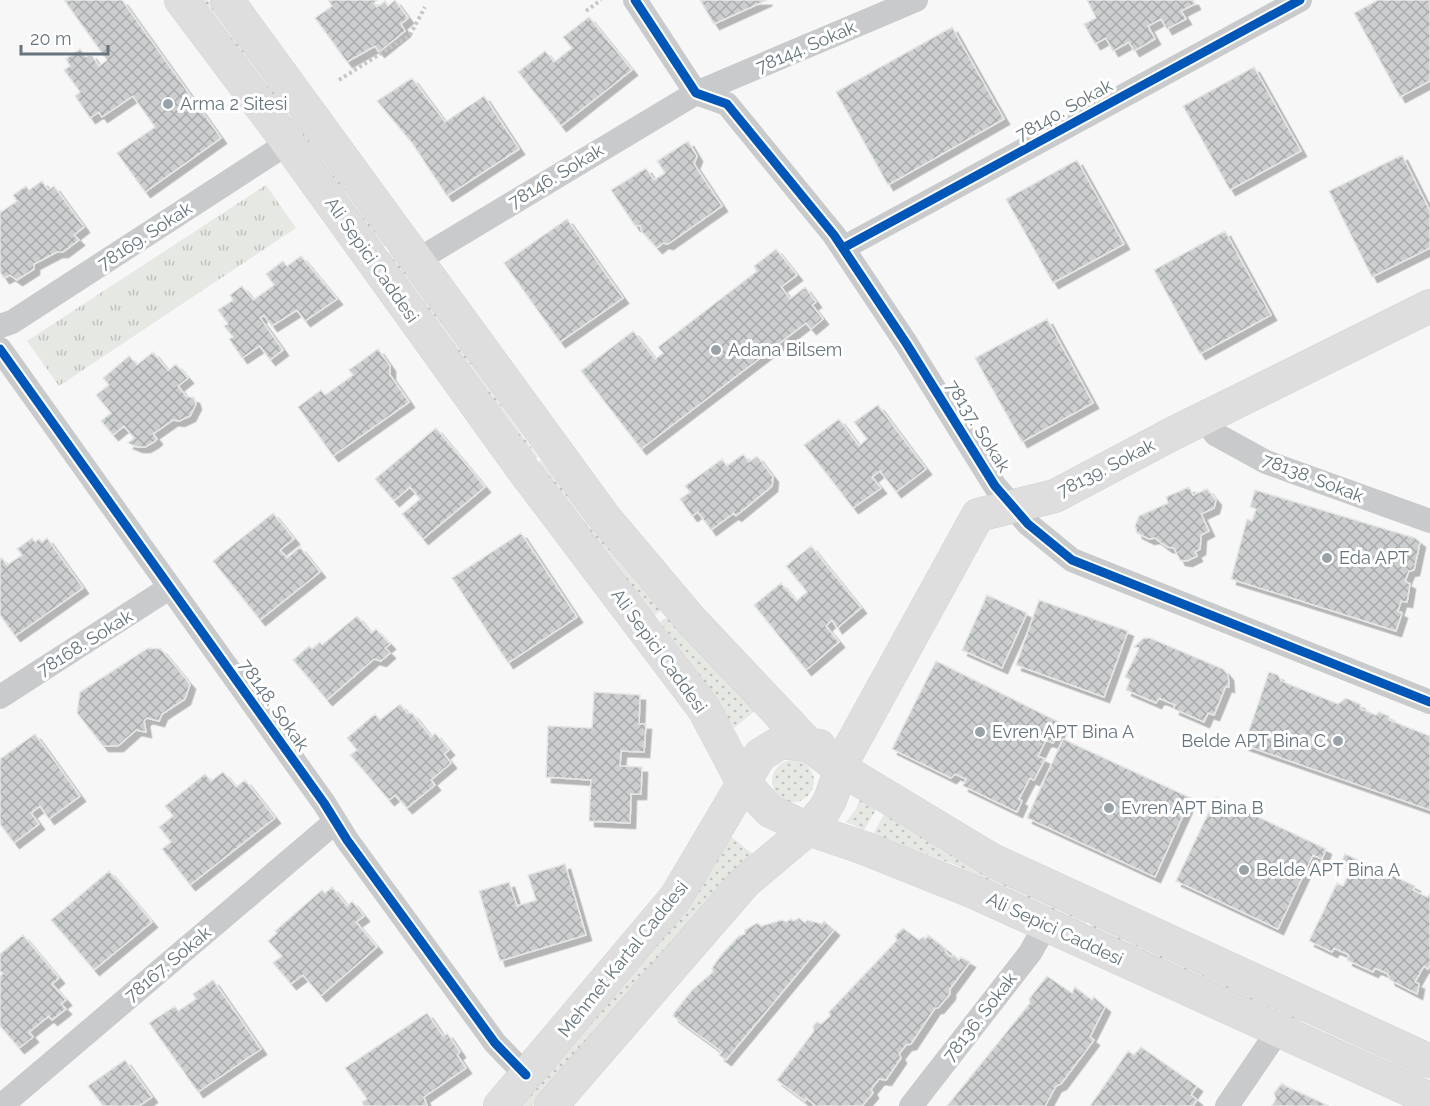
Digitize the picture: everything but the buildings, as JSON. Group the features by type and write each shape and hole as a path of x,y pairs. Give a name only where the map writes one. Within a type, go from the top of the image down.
{"main road":[{"name":"Ali Sepici Caddesi","path":"181,0 288,143 524,471 704,709 742,781 770,811 808,829 864,848 974,892 1430,1099"},
{"name":"Ali Sepici Caddesi","path":"227,0 323,128 416,261 605,518 691,620 810,746 847,756 992,860 1430,1061"},
{"name":"78139. Sokak","path":"847,756 978,515 1055,496 1430,306"},
{"name":"Mehmet Kartal Caddesi","path":"500,1106 676,897 718,827 742,781 760,755 780,742 810,746"},
{"path":"550,1106 745,882 808,829 830,800 847,756"}],"street":[{"path":"635,0 696,93"},
{"name":"78144. Sokak","path":"696,93 916,0"},
{"name":"78140. Sokak","path":"843,248 1300,0"},
{"name":"78146. Sokak","path":"416,261 696,93"},
{"name":"78137. Sokak","path":"696,93 727,104 843,248 995,486 1028,524 1072,560 1430,702"},
{"name":"78169. Sokak","path":"0,326 12,322 288,143"},
{"name":"78148. Sokak","path":"0,349 335,822 495,1043 526,1075"},
{"name":"78138. Sokak","path":"1208,417 1215,434 1266,462 1430,521"},
{"name":"78168. Sokak","path":"0,697 170,588"},
{"name":"78167. Sokak","path":"1,1106 335,822"},
{"name":"78136. Sokak","path":"911,1106 1030,953 1046,925"},
{"path":"1227,1106 1278,1031"}],"path":[{"path":"586,11 601,0"},
{"path":"339,81 410,35 425,7"}],"green space":[{"path":"199,0 208,0 291,110 286,114"},
{"path":"294,116 387,245 382,248 290,119"},
{"path":"266,185 296,228 59,386 27,341"},
{"path":"391,251 538,457 534,460 387,254"},
{"path":"541,460 661,610 654,616 537,464"},
{"path":"667,617 755,711 734,728 717,700 660,622"},
{"path":"793,760 808,766 814,781 808,796 793,802 778,796 772,781 778,766"},
{"path":"860,798 877,808 864,830 846,822 856,809"},
{"path":"885,813 1087,921 1085,927 955,865 873,834"},
{"path":"729,835 754,855 533,1106 516,1106"},
{"path":"1092,922 1301,1019 1299,1027 1089,929"}],"cycle path":[{"path":"635,0 696,93 727,104 834,235 906,343 995,486 1028,524 1072,560 1430,702"},
{"path":"843,248 1300,0"},
{"path":"0,349 324,803 347,840 495,1043 526,1075"}],"place":[{"name":"Arma 2 Sitesi","path":"168,104"},
{"name":"Adana Bilsem","path":"716,350"},
{"name":"Eda APT","path":"1327,558"},
{"name":"Evren APT Bina A","path":"980,732"},
{"name":"Belde APT Bina C","path":"1338,741"},
{"name":"Evren APT Bina B","path":"1109,808"},
{"name":"Belde APT Bina A","path":"1244,870"}]}
